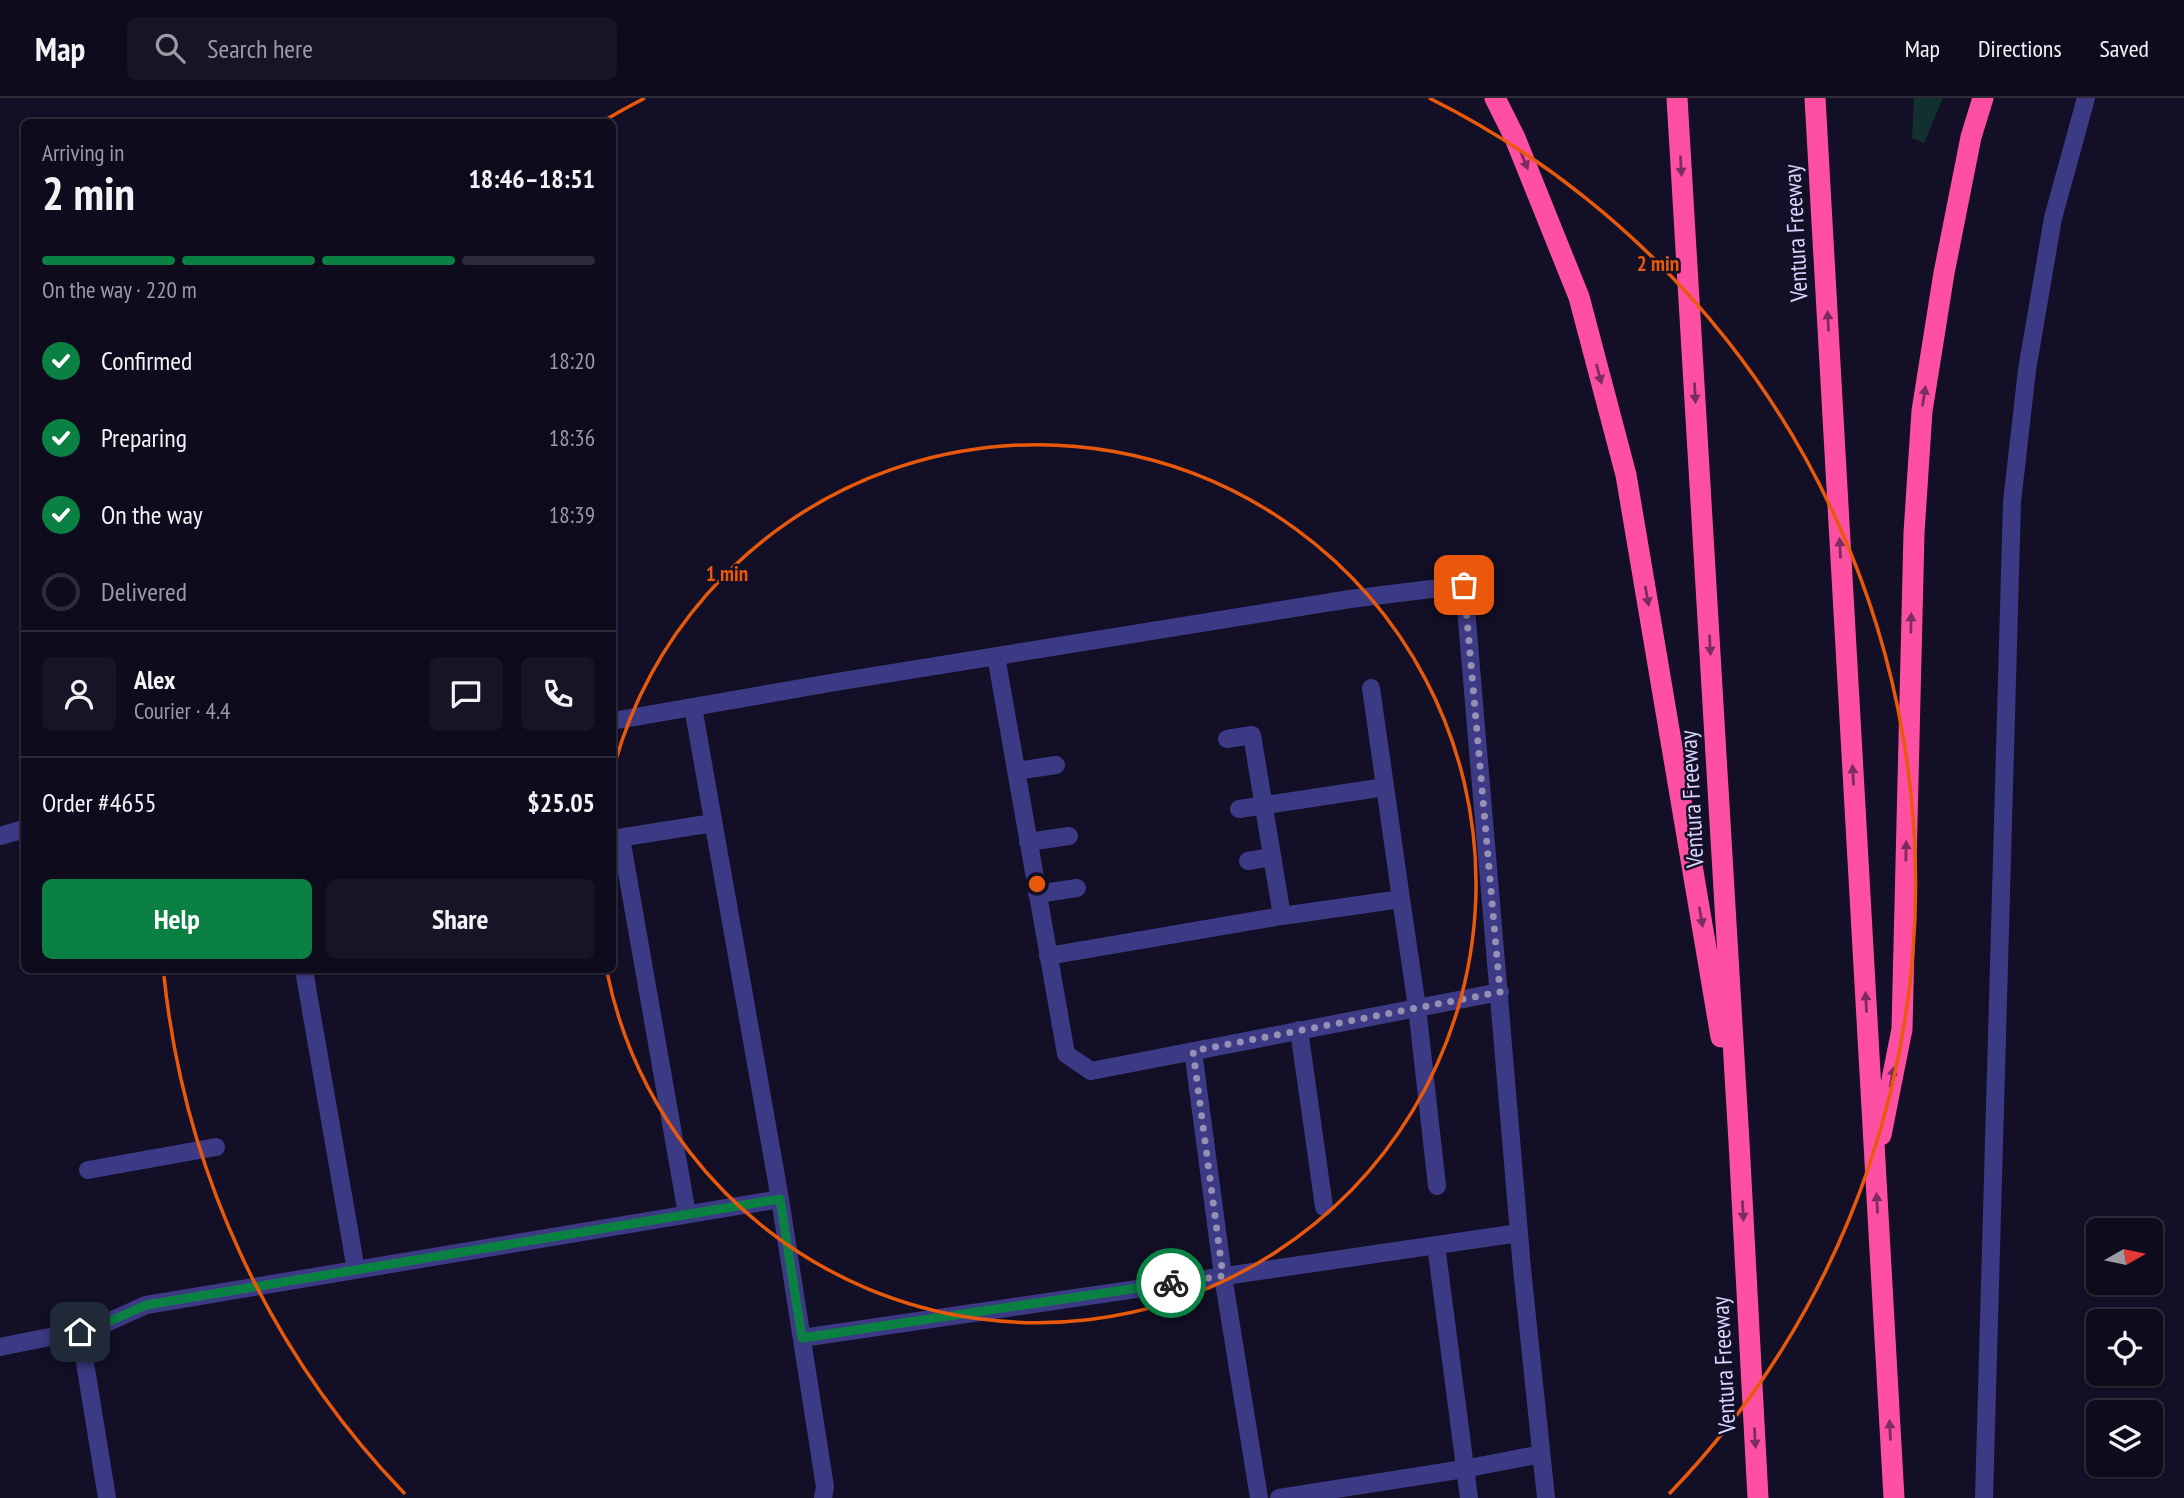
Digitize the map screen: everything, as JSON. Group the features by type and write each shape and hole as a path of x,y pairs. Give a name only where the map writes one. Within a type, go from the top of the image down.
{"highway":[{"path":"1494,98 1515,138 1579,297 1626,475 1739,1142"},
{"name":"Ventura Freeway","path":"1677,98 1758,1498"},
{"name":"Ventura Freeway","path":"1815,98 1894,1498"},
{"path":"1875,1168 1902,1029 1914,533 1922,411 1944,273 1971,137 1983,98"}],"lane":[{"path":"1984,1498 2012,502 2026,370 2053,218 2085,98"},
{"path":"616,720 1350,599 1464,585 1519,1233 1546,1498"},
{"path":"996,656 1066,1055 1090,1071 1500,992"},
{"path":"1371,688 1418,1007 1437,1186"},
{"path":"693,707 780,1199 825,1487 823,1498"},
{"path":"1227,739 1252,735 1282,916"},
{"path":"1016,771 1056,765"},
{"path":"1239,809 1385,787"},
{"path":"687,1214 617,838 713,823"},
{"path":"0,836 21,830"},
{"path":"1028,842 1069,836"},
{"path":"1248,861 1272,857"},
{"path":"1037,894 1077,888"},
{"path":"1048,956 1282,916 1401,900"},
{"path":"305,973 356,1270"},
{"path":"1299,1030 1324,1207"},
{"path":"1193,1051 1223,1276 1259,1498"},
{"path":"88,1170 216,1147"},
{"path":"0,1347 95,1328 146,1305 780,1199"},
{"path":"802,1338 1519,1233"},
{"path":"1436,1245 1469,1498"},
{"path":"80,1332 107,1498"},
{"path":"1279,1498 1541,1454"}],"green space":[{"path":"1914,98 1943,98 1924,143 1912,138"}],"way so far":[{"path":"1171,1283 1223,1276 1193,1051 1500,992 1464,585"}],"route":[{"path":"80,1332 146,1305 780,1199 802,1338 1171,1283"}]}
